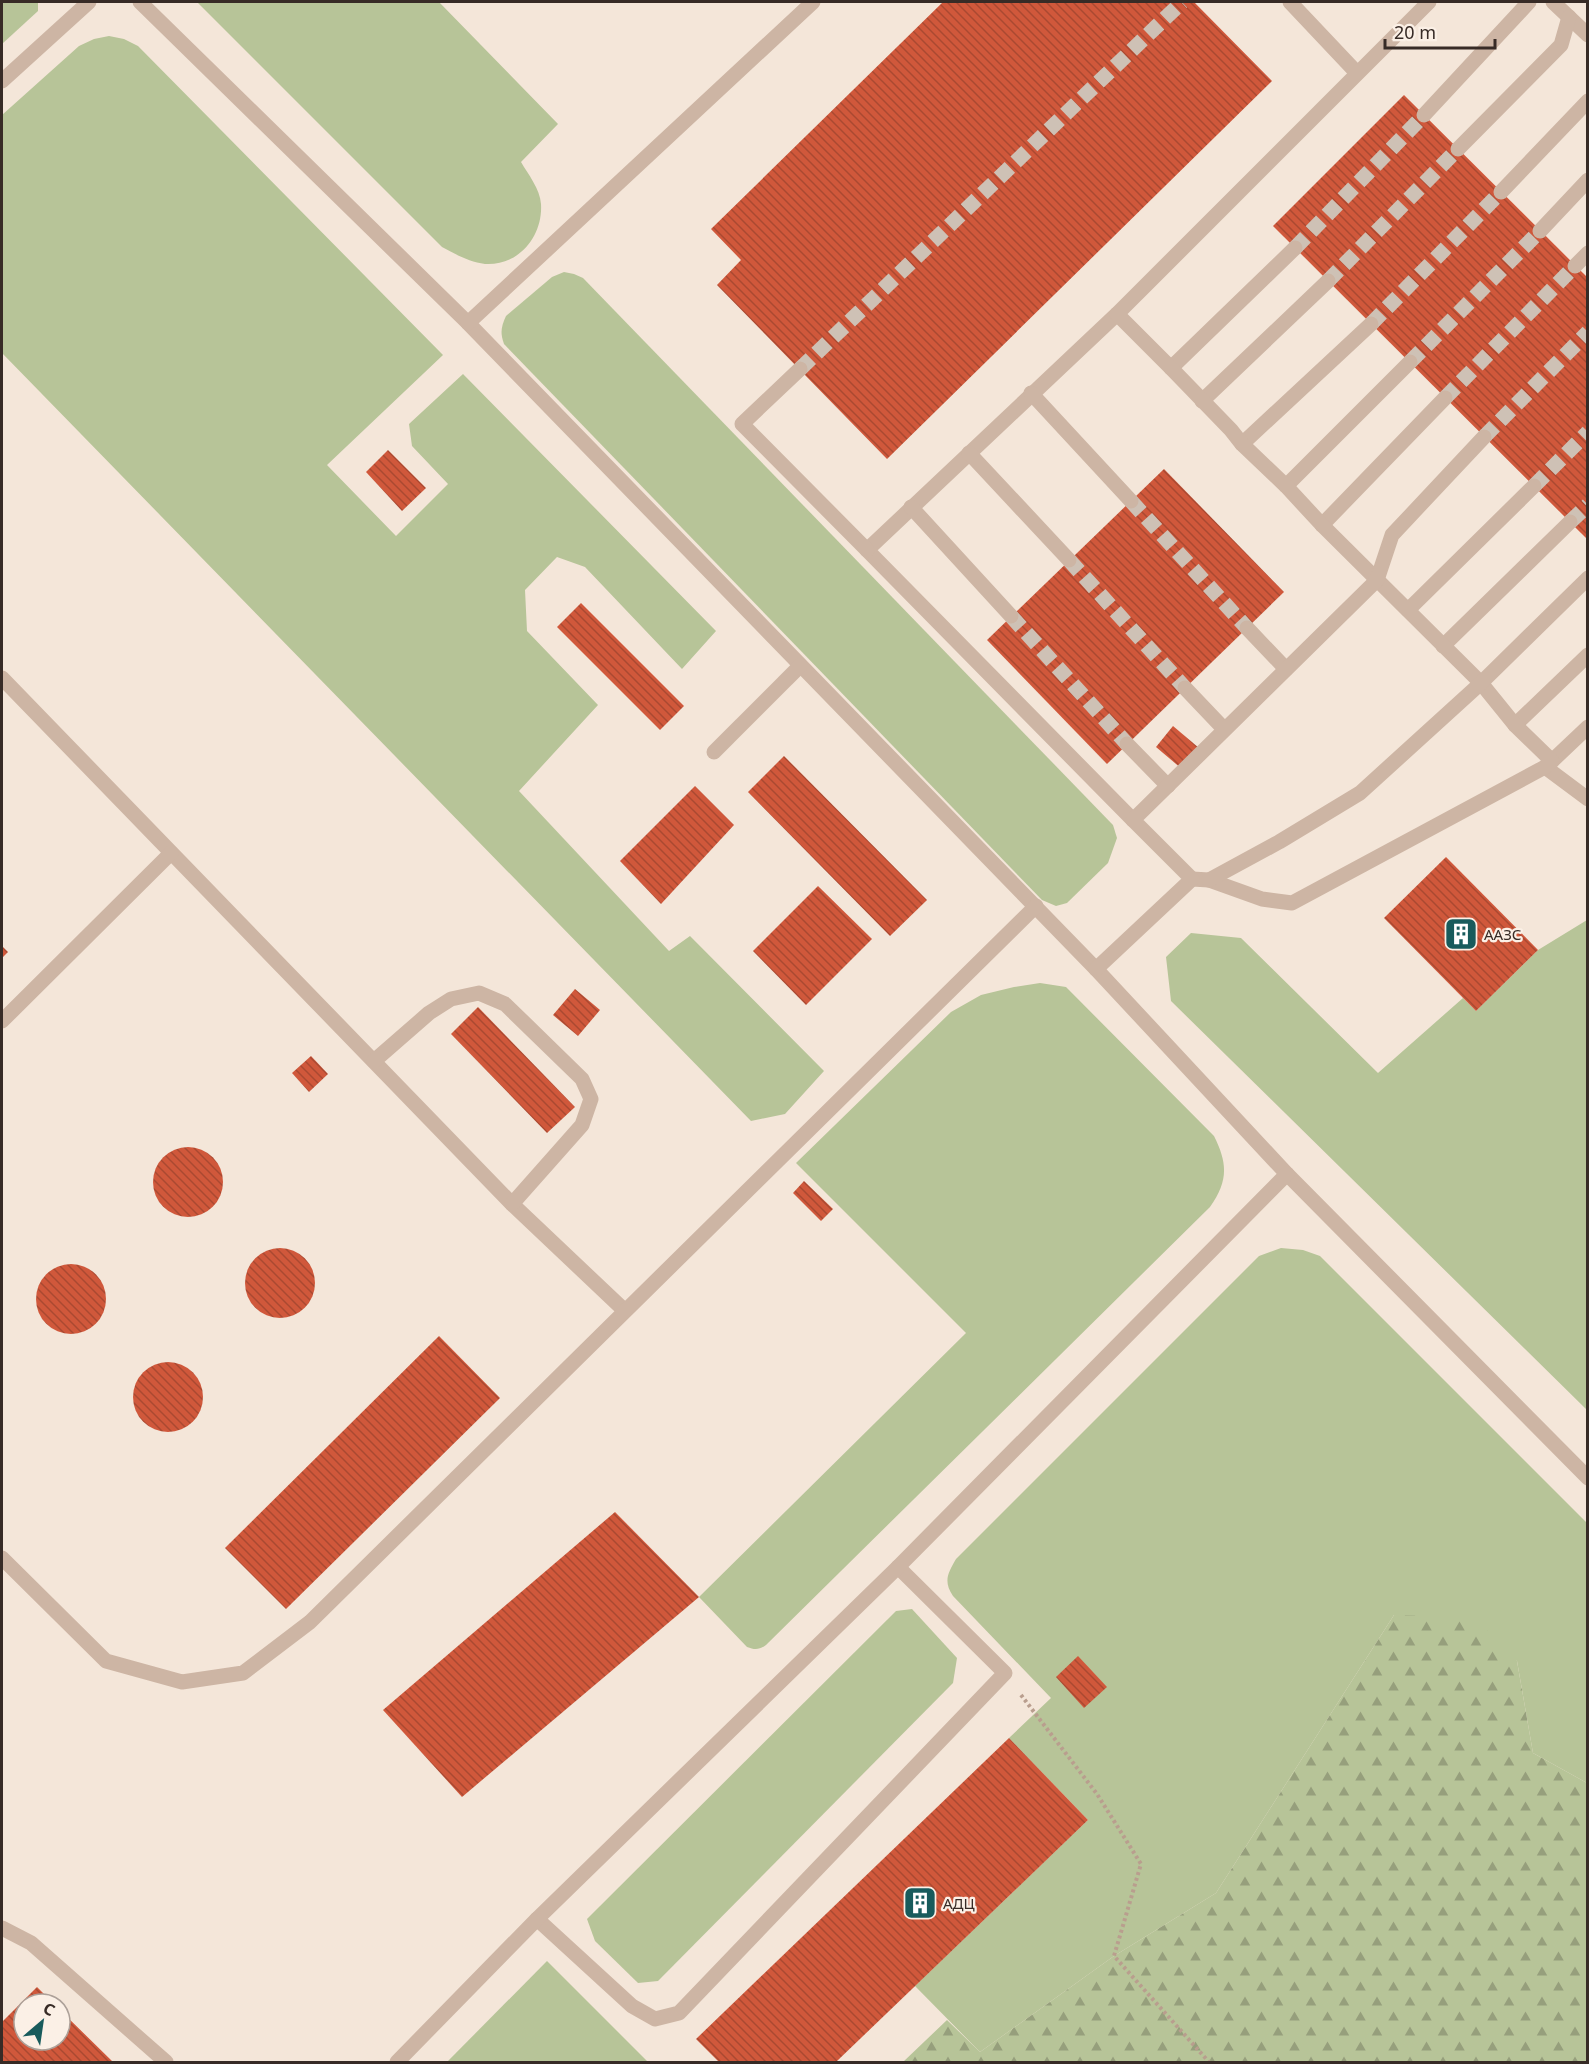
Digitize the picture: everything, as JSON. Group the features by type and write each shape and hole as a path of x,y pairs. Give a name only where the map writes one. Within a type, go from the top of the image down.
{"lane":[{"path":"2,81 89,2"},
{"path":"140,2 468,323 1036,906 1287,1174 1587,1478"},
{"path":"468,323 813,2"},
{"path":"1290,2 1357,73"},
{"path":"867,550 1117,314 1429,2"},
{"path":"1424,115 1529,2"},
{"path":"1553,2 1587,35"},
{"path":"1458,149 1561,45 1569,17"},
{"path":"1501,192 1587,101"},
{"path":"1540,231 1587,180"},
{"path":"1171,368 1295,248"},
{"path":"1575,266 1587,253"},
{"path":"1202,401 1328,281"},
{"path":"1117,314 1322,525 1481,682 1548,764 1587,799"},
{"path":"1242,444 1371,324"},
{"path":"1286,486 1410,362"},
{"path":"800,369 742,424 1192,879 1209,880 1262,899 1292,903 1548,764 1587,727"},
{"path":"1032,393 1131,501"},
{"path":"1322,525 1445,398"},
{"path":"1133,820 1377,580 1392,535 1484,437"},
{"path":"969,453 1069,560"},
{"path":"1408,610 1534,486"},
{"path":"911,507 1011,616"},
{"path":"1443,646 1570,522"},
{"path":"1209,880 1279,842 1360,793 1481,682 1587,578"},
{"path":"1247,628 1286,669"},
{"path":"1515,725 1587,655"},
{"path":"714,752 800,666"},
{"path":"2,678 512,1204 624,1310"},
{"path":"1185,688 1224,729"},
{"path":"1127,744 1167,786"},
{"path":"2,1021 171,854"},
{"path":"1096,969 1192,879"},
{"path":"2,1558 106,1661 183,1682 243,1673 310,1622 1036,906"},
{"path":"374,1061 429,1013 451,999 479,993 505,1004 582,1079 591,1099 582,1125 512,1204"},
{"path":"397,2062 537,1919 898,1567 1287,1174"},
{"path":"537,1919 632,2006 655,2019 679,2013 1005,1673 898,1567"},
{"path":"2,1928 31,1943 166,2062"}],"path":[{"path":"1005,1673 1097,1794 1142,1864 1114,1956 1209,2062"}],"green space":[{"path":"2,2 38,2 38,11 2,44"},
{"path":"197,2 439,2 558,124 521,162 533,182 541,204 538,227 527,247 508,260 485,264 462,257 442,247"},
{"path":"109,36 124,39 138,46 443,355 327,465 396,536 448,484 412,446 409,424 463,374 716,631 682,669 585,567 557,557 525,590 527,631 598,705 519,791 669,951 690,936 824,1071 785,1114 751,1121 2,353 2,115 79,46 94,39"},
{"path":"564,272 583,278 1113,825 1117,838 1108,863 1067,903 1056,906 1042,900 504,344 502,330 506,316 552,277"},
{"path":"1587,920 1587,1410 1171,1001 1166,957 1191,933 1241,938 1378,1073 1463,998 1476,1011 1538,950"},
{"path":"1040,983 1066,987 1214,1136 1224,1164 1220,1189 1210,1207 766,1645 757,1649 747,1647 699,1597 966,1333 796,1163 951,1012 981,995"},
{"path":"1281,1248 1303,1250 1320,1256 1587,1523 1587,1783 1533,1753 1517,1661 1394,1615 1216,1893 1114,1956 980,2052 915,1986 1088,1820 1009,1738 1051,1698 953,1596 947,1581 949,1573 956,1559 1259,1256"},
{"path":"912,1609 957,1658 953,1683 658,1981 638,1983 595,1941 587,1919 896,1611"},
{"path":"1394,1615 1474,1617 1517,1661 1533,1753 1587,1783 1587,2062 903,2062 947,2020 980,2052 1114,1956 1216,1893"},
{"path":"547,1961 648,2062 447,2062"}],"building":[{"path":"943,2 1194,2 1272,81 887,459 717,285 741,260 711,229"},
{"path":"1404,95 1588,278 1588,540 1273,226"},
{"path":"388,450 426,488 402,511 366,472"},
{"path":"1164,469 1284,592 1107,764 987,640"},
{"path":"581,603 684,706 660,730 557,627"},
{"path":"1173,726 1199,748 1182,769 1156,747"},
{"path":"784,756 927,900 890,936 748,792"},
{"path":"695,786 734,825 661,904 620,861"},
{"name":"ААЗС","path":"1446,857 1538,950 1476,1011 1384,918"},
{"path":"818,886 872,939 806,1005 753,951"},
{"path":"2,946 8,952 2,958"},
{"path":"575,989 600,1010 578,1036 553,1015"},
{"path":"478,1007 575,1107 547,1133 451,1034"},
{"path":"311,1056 328,1074 309,1092 292,1073"},
{"path":"188,1147 201,1150 213,1157 220,1169 223,1182 220,1195 213,1207 201,1214 188,1217 175,1214 163,1207 156,1195 153,1182 156,1169 163,1157 175,1150"},
{"path":"804,1181 833,1209 821,1221 793,1193"},
{"path":"280,1248 293,1251 305,1258 312,1270 315,1283 312,1296 305,1308 293,1315 280,1318 267,1315 255,1308 248,1296 245,1283 248,1270 255,1258 267,1251"},
{"path":"71,1264 84,1267 96,1274 103,1286 106,1299 103,1312 96,1324 84,1331 71,1334 58,1331 46,1324 39,1312 36,1299 39,1286 46,1274 58,1267"},
{"path":"439,1336 500,1398 286,1609 225,1548"},
{"path":"168,1362 181,1365 193,1372 200,1384 203,1397 200,1410 193,1422 181,1429 168,1432 155,1429 143,1422 136,1410 133,1397 136,1384 143,1372 155,1365"},
{"path":"615,1512 699,1597 462,1797 383,1710"},
{"path":"1078,1656 1107,1687 1084,1708 1056,1677"},
{"name":"АДЦ","path":"1009,1738 1088,1820 836,2062 719,2062 696,2039"},
{"path":"37,1987 42,1992 32,1992"},
{"path":"12,2012 12,2052 72,2052 72,2022 113,2062 2,2062 2,2022"}],"tunnel":[{"path":"800,369 1182,2"},
{"path":"1295,248 1424,115"},
{"path":"1328,281 1458,149"},
{"path":"1371,324 1501,192"},
{"path":"1410,362 1540,231"},
{"path":"1445,398 1575,266"},
{"path":"1484,437 1588,332"},
{"path":"1534,486 1588,432"},
{"path":"1131,501 1247,628"},
{"path":"1570,522 1588,505"},
{"path":"1069,560 1185,688"},
{"path":"1011,616 1127,744"}],"place":[{"name":"ААЗС","path":"1461,934"},
{"name":"АДЦ","path":"920,1903"}]}
